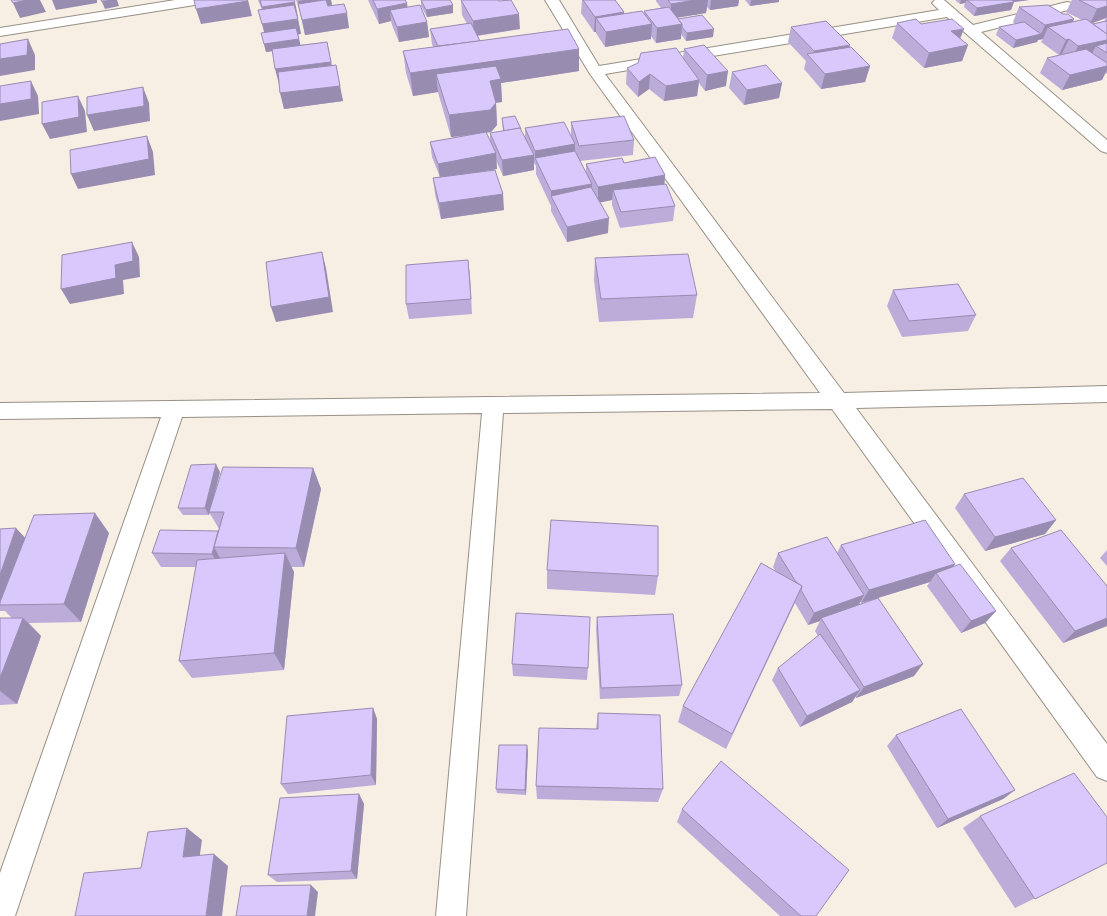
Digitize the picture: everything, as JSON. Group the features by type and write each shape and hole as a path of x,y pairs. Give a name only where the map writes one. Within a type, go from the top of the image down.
{"street":[{"path":"0,32 129,6 201,0"},
{"path":"552,0 595,71 1107,767"},
{"path":"935,0 1107,148"},
{"path":"970,30 1067,6"},
{"path":"595,71 950,12"},
{"path":"0,411 838,401 1107,394"},
{"path":"451,916 493,405"},
{"path":"0,916 174,409"}],"building":[{"path":"11,0 27,0 13,3"},
{"path":"194,0 247,0 248,1 196,9"},
{"path":"260,0 294,0 295,2 262,7"},
{"path":"326,0 328,6 344,4 347,13 302,20 298,4"},
{"path":"373,0 405,0 407,3 377,9"},
{"path":"421,0 450,0 453,5 426,10"},
{"path":"461,0 511,0 519,14 473,21"},
{"path":"583,0 615,0 624,12 595,17"},
{"path":"668,0 695,0 671,4"},
{"path":"967,0 1012,0 1014,2 977,8"},
{"path":"1079,0 1107,0 1107,6 1097,9"},
{"path":"294,5 298,19 262,24 258,10"},
{"path":"420,5 427,22 397,27 390,10"},
{"path":"1048,5 1063,14 1068,14 1074,19 1045,25 1019,7"},
{"path":"669,7 682,24 657,28 644,11"},
{"path":"642,11 652,24 606,32 596,18"},
{"path":"702,15 714,29 687,33 678,19"},
{"path":"916,19 921,24 952,19 964,29 951,31 968,45 929,53 897,23"},
{"path":"1086,19 1107,34 1107,40 1078,46 1069,39 1066,40 1048,27"},
{"path":"826,21 850,45 814,51 791,27"},
{"path":"1106,21 1107,34 1093,24"},
{"path":"1024,22 1041,34 1016,40 999,27"},
{"path":"471,23 480,41 438,46 430,29"},
{"path":"296,28 299,39 264,44 261,33"},
{"path":"568,29 579,49 410,73 403,51"},
{"path":"28,39 27,55 0,59 0,44"},
{"path":"327,42 331,62 275,69 272,49"},
{"path":"1107,43 1107,53 1096,46"},
{"path":"704,45 728,71 707,75 684,49"},
{"path":"851,47 870,66 825,74 807,54"},
{"path":"676,48 699,80 666,86 650,74 639,82 627,68 638,63 641,53"},
{"path":"1086,49 1107,63 1107,66 1070,75 1047,58"},
{"path":"336,65 340,86 280,93 278,72"},
{"path":"766,65 782,83 747,90 732,72"},
{"path":"496,66 501,79 490,81 496,103 490,110 449,115 436,74"},
{"path":"31,81 31,99 0,104 0,86"},
{"path":"143,87 144,106 87,115 87,97"},
{"path":"78,96 79,117 42,124 42,102"},
{"path":"515,116 521,129 504,131 502,118"},
{"path":"624,116 634,140 579,146 571,122"},
{"path":"564,122 575,144 535,151 525,128"},
{"path":"520,128 534,155 502,160 490,133"},
{"path":"486,132 496,153 438,164 430,142"},
{"path":"147,136 149,159 71,174 70,150"},
{"path":"575,151 592,184 551,191 535,158"},
{"path":"655,157 665,175 598,187 586,164 622,158 624,163"},
{"path":"495,170 503,194 439,203 433,178"},
{"path":"666,184 675,206 621,212 613,190"},
{"path":"591,187 609,218 567,227 551,196"},
{"path":"132,242 133,261 115,265 116,278 61,289 62,255"},
{"path":"322,252 329,297 271,307 266,262"},
{"path":"688,254 697,295 601,299 595,258"},
{"path":"468,260 471,299 406,304 406,265"},
{"path":"958,284 976,315 909,321 893,290"},
{"path":"216,464 205,508 178,508 191,465"},
{"path":"223,467 313,468 296,548 214,547 224,512 209,512"},
{"path":"1023,478 1056,520 995,537 964,494"},
{"path":"95,513 64,604 0,605 34,515"},
{"path":"551,520 658,526 658,576 547,570"},
{"path":"925,520 955,564 869,590 841,545"},
{"path":"16,528 0,575 0,529"},
{"path":"160,530 218,531 212,554 152,553"},
{"path":"1061,530 1107,586 1107,618 1075,631 1011,548"},
{"path":"827,537 864,595 814,613 801,590 802,586 796,582 778,553"},
{"path":"285,553 274,653 179,661 197,560"},
{"path":"761,563 802,586 732,734 683,706"},
{"path":"960,564 996,611 971,621 936,573"},
{"path":"878,598 923,664 864,687 821,618"},
{"path":"516,613 590,617 588,668 512,664"},
{"path":"673,614 682,685 601,688 597,617"},
{"path":"0,618 23,618 0,678"},
{"path":"820,634 860,690 807,716 778,668"},
{"path":"373,708 371,775 281,784 287,716"},
{"path":"961,709 1015,790 948,819 896,735"},
{"path":"598,713 660,715 663,789 536,786 539,728 598,729"},
{"path":"499,745 527,745 525,790 496,789"},
{"path":"721,761 849,870 816,916 801,916 682,809"},
{"path":"1074,773 1107,817 1107,863 1035,899 980,816"},
{"path":"359,794 351,871 268,875 280,798"},
{"path":"187,828 183,857 214,854 206,916 75,916 84,873 141,868 148,832"},
{"path":"311,885 307,916 236,916 241,886"}]}
